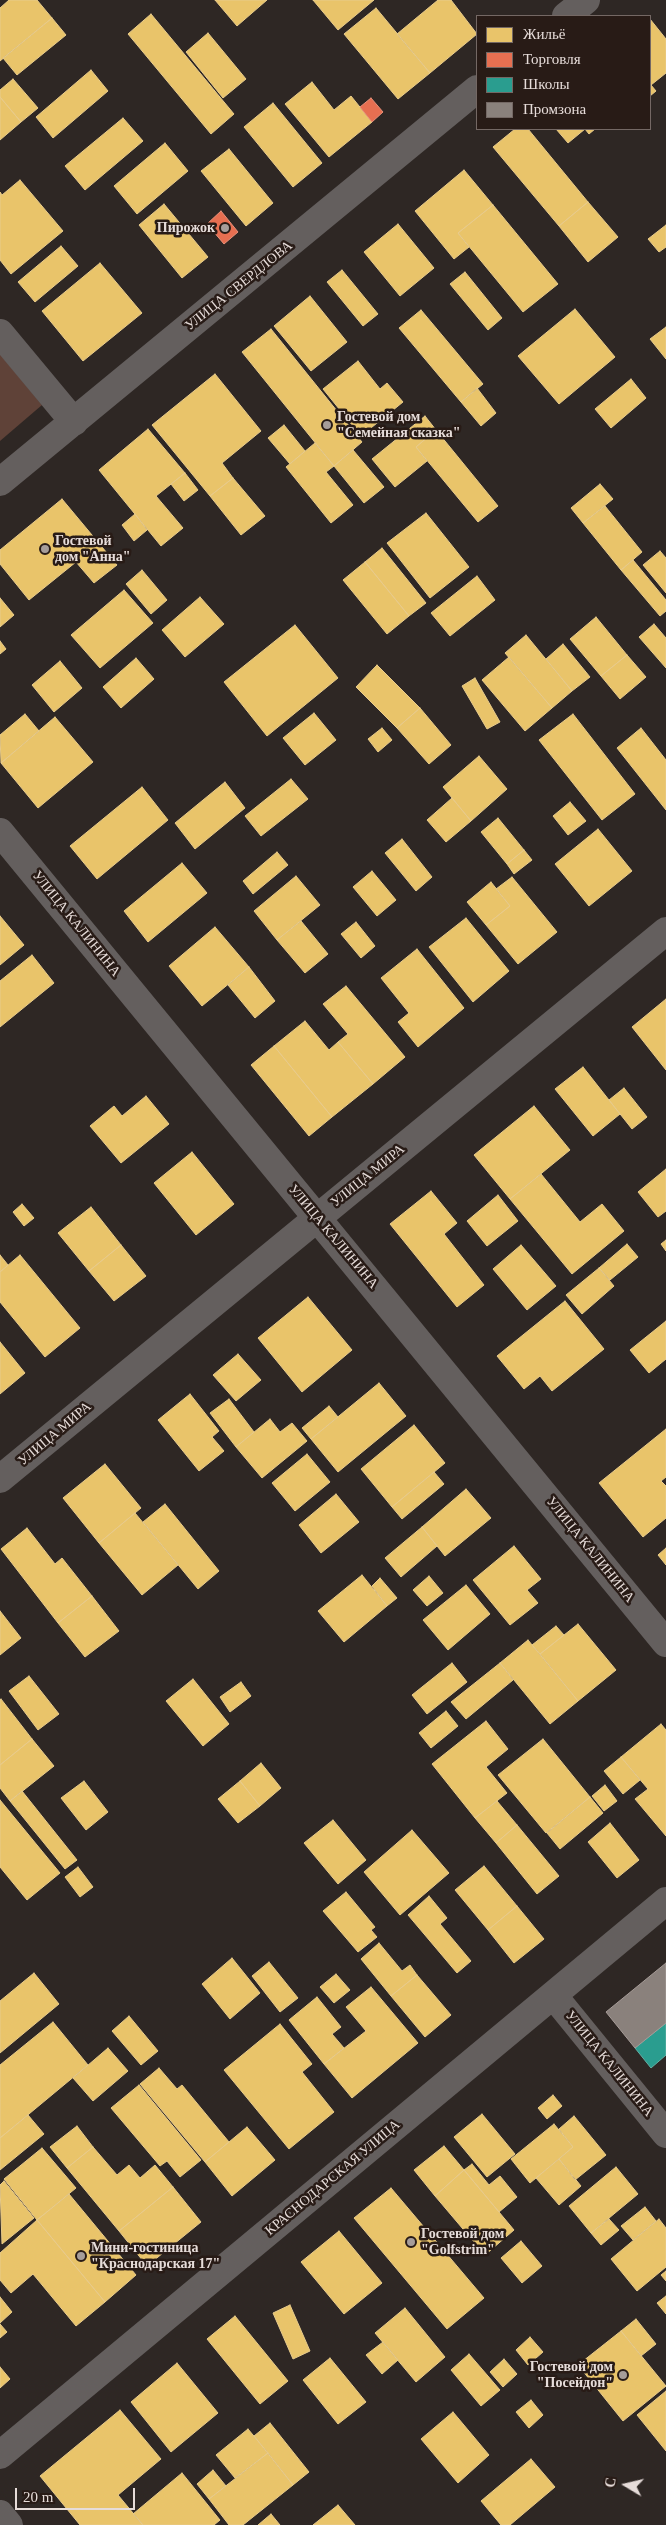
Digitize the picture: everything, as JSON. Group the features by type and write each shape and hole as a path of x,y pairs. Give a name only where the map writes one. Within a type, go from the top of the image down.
{"street":[{"path":"567,15 586,0"},
{"name":"УЛИЦА СВЕРДЛОВА","path":"0,482 476,90"},
{"path":"0,333 74,422"},
{"name":"УЛИЦА КАЛИНИНА","path":"0,832 666,1643"},
{"name":"УЛИЦА МИРА","path":"0,1479 666,930"},
{"name":"КРАСНОДАРСКАЯ УЛИЦА","path":"0,2455 666,1901"},
{"name":"УЛИЦА КАЛИНИНА","path":"553,1995 666,2134"},
{"path":"0,2514 9,2525"}],"shaded area":[{"path":"0,354 42,405 0,441"}],"building: Жильё":[{"path":"9,0 37,0 52,18 0,61 0,8"},
{"path":"215,0 267,0 237,26"},
{"path":"313,0 374,0 338,30"},
{"path":"438,0 451,0 476,33 476,35 430,73 397,34"},
{"path":"376,8 430,73 398,99 344,34"},
{"path":"151,14 234,114 211,134 128,34"},
{"path":"52,18 66,35 17,75 3,58"},
{"path":"651,20 666,39 666,73 651,85"},
{"path":"208,33 246,79 223,98 186,52"},
{"path":"91,70 108,91 53,138 36,117"},
{"path":"13,79 38,108 21,122 0,97 0,90"},
{"path":"312,82 334,110 351,96 372,122 329,157 285,104"},
{"path":"651,85 656,91 651,95"},
{"path":"0,97 21,122 0,140"},
{"path":"273,103 322,163 293,187 244,127"},
{"path":"123,118 143,141 85,190 65,166"},
{"path":"514,130 529,130 588,202 559,226 493,147"},
{"path":"557,130 584,130 568,143"},
{"path":"586,130 594,130 589,134"},
{"path":"165,143 188,171 137,214 114,186"},
{"path":"229,149 273,203 246,226 201,171"},
{"path":"464,170 493,205 458,233 469,247 454,259 415,211"},
{"path":"20,180 63,231 11,274 0,260 0,192 2,195"},
{"path":"588,202 618,237 588,262 559,226"},
{"path":"164,204 208,257 182,278 139,225"},
{"path":"493,205 558,284 523,312 458,233"},
{"path":"398,224 434,268 400,296 364,252"},
{"path":"666,225 666,247 659,252 648,239"},
{"path":"61,246 78,266 35,302 18,282"},
{"path":"100,263 142,313 83,361 42,311"},
{"path":"342,270 378,314 363,326 327,282"},
{"path":"465,272 502,318 488,330 450,284"},
{"path":"310,296 347,342 311,371 274,326"},
{"path":"575,309 615,357 559,404 518,356"},
{"path":"421,310 483,384 461,402 399,328"},
{"path":"666,327 666,359 650,339"},
{"path":"271,329 362,442 334,466 242,352"},
{"path":"358,361 380,389 387,383 403,402 361,436 323,389"},
{"path":"215,374 261,431 222,463 233,478 210,496 152,425"},
{"path":"631,379 646,398 611,428 595,409"},
{"path":"477,388 496,413 481,426 461,402"},
{"path":"425,416 436,430 416,447 427,461 395,487 372,459"},
{"path":"284,425 305,451 290,464 268,438"},
{"path":"148,429 185,473 156,496 183,528 161,546 99,470"},
{"path":"436,430 498,506 478,522 416,447"},
{"path":"315,443 334,466 326,472 353,505 331,523 286,467"},
{"path":"353,450 384,487 364,503 334,466"},
{"path":"185,473 198,490 184,501 171,484"},
{"path":"233,478 265,516 241,535 210,496"},
{"path":"600,484 613,499 583,523 571,508"},
{"path":"62,499 117,565 94,583 76,562 29,600 0,564 0,550"},
{"path":"605,506 642,552 621,570 583,523"},
{"path":"426,513 469,567 430,598 387,543"},
{"path":"135,514 147,530 134,541 122,525"},
{"path":"382,548 426,603 409,616 365,562"},
{"path":"660,551 666,558 666,593 643,565"},
{"path":"633,560 666,600 666,611 660,616 621,570"},
{"path":"365,562 409,616 387,634 343,580"},
{"path":"142,570 167,600 151,614 126,584"},
{"path":"477,576 495,600 450,636 431,613"},
{"path":"124,590 153,623 100,668 71,635"},
{"path":"200,597 224,624 185,657 162,630"},
{"path":"0,598 14,615 0,627"},
{"path":"596,617 627,655 601,676 570,639"},
{"path":"654,624 666,638 666,668 639,637"},
{"path":"295,625 338,678 267,736 224,682"},
{"path":"526,635 572,691 552,708 505,653"},
{"path":"0,641 6,649 0,654"},
{"path":"563,644 590,677 572,691 546,659"},
{"path":"627,655 646,677 620,699 601,676"},
{"path":"509,657 552,708 525,731 482,680"},
{"path":"136,658 154,679 121,708 103,687"},
{"path":"60,661 82,688 54,712 32,685"},
{"path":"377,665 420,708 397,728 356,687"},
{"path":"475,678 500,722 487,729 462,686"},
{"path":"420,708 451,745 429,764 397,728"},
{"path":"314,713 336,740 305,765 283,738"},
{"path":"25,714 39,731 1,763 0,735"},
{"path":"573,714 635,794 602,820 539,740"},
{"path":"55,717 93,762 38,808 1,763"},
{"path":"382,728 392,740 378,752 368,739"},
{"path":"641,728 666,760 666,810 617,748"},
{"path":"479,756 507,789 471,821 443,787"},
{"path":"291,779 308,799 261,836 245,816"},
{"path":"225,782 245,808 195,849 175,823"},
{"path":"142,787 168,820 97,879 70,846"},
{"path":"452,798 471,821 446,842 427,820"},
{"path":"570,802 586,821 568,835 553,816"},
{"path":"498,818 524,850 507,864 481,832"},
{"path":"598,829 632,871 589,906 555,864"},
{"path":"402,839 432,877 416,891 385,853"},
{"path":"524,850 532,860 514,874 507,864"},
{"path":"277,852 288,865 253,894 243,881"},
{"path":"182,863 207,893 148,942 124,911"},
{"path":"372,871 396,900 377,916 353,887"},
{"path":"296,876 320,905 277,940 254,911"},
{"path":"512,877 557,932 518,964 486,925 510,906 496,889"},
{"path":"491,882 510,906 486,925 467,902"},
{"path":"0,916 24,945 0,965"},
{"path":"466,918 509,971 473,1002 429,947"},
{"path":"301,921 328,954 305,973 277,940"},
{"path":"356,922 375,946 361,958 341,934"},
{"path":"215,927 249,967 202,1006 169,966"},
{"path":"417,949 464,1008 418,1047 398,1022 409,1013 381,978"},
{"path":"32,955 54,983 0,1027 0,981"},
{"path":"249,967 275,1001 255,1018 228,985"},
{"path":"346,986 405,1057 373,1084 338,1042 348,1034 323,1004"},
{"path":"666,999 666,1070 632,1027"},
{"path":"305,1021 329,1050 338,1042 373,1084 332,1117 274,1046"},
{"path":"274,1046 332,1117 309,1136 251,1065"},
{"path":"583,1067 620,1114 593,1136 555,1089"},
{"path":"624,1088 647,1117 632,1129 609,1100"},
{"path":"146,1096 169,1124 121,1163 90,1126 114,1106 122,1116"},
{"path":"534,1106 570,1150 510,1199 474,1155"},
{"path":"192,1152 234,1204 196,1235 154,1183"},
{"path":"666,1169 666,1211 658,1217 638,1192"},
{"path":"541,1174 580,1222 602,1204 624,1231 572,1274 510,1199"},
{"path":"431,1191 457,1223 444,1234 484,1285 457,1307 390,1224"},
{"path":"498,1195 518,1221 487,1246 467,1221"},
{"path":"22,1204 34,1218 24,1226 13,1212"},
{"path":"91,1207 121,1245 89,1271 58,1233"},
{"path":"666,1240 666,1251 661,1244"},
{"path":"627,1244 638,1257 610,1280 599,1268"},
{"path":"121,1245 146,1276 114,1301 89,1271"},
{"path":"521,1245 556,1286 527,1310 493,1269"},
{"path":"0,1255 8,1265 0,1272"},
{"path":"20,1255 80,1328 45,1357 0,1302 0,1272"},
{"path":"599,1268 614,1286 582,1314 566,1295"},
{"path":"308,1297 352,1350 302,1392 258,1338"},
{"path":"565,1301 604,1349 552,1391 540,1376 524,1389 497,1356"},
{"path":"666,1321 666,1359 649,1373 630,1350"},
{"path":"0,1342 25,1373 0,1394"},
{"path":"238,1354 261,1380 236,1401 213,1375"},
{"path":"379,1383 406,1416 338,1472 311,1439"},
{"path":"190,1394 219,1431 212,1437 224,1451 199,1471 158,1420"},
{"path":"229,1399 254,1432 236,1447 210,1413"},
{"path":"329,1406 338,1417 311,1439 302,1428"},
{"path":"270,1419 280,1432 292,1423 307,1441 262,1478 236,1447"},
{"path":"414,1425 445,1463 392,1507 361,1469"},
{"path":"666,1429 666,1477 661,1481 666,1486 666,1518 643,1537 599,1483"},
{"path":"307,1454 330,1482 295,1511 272,1483"},
{"path":"105,1464 141,1508 99,1543 63,1498"},
{"path":"434,1472 444,1484 402,1519 392,1507"},
{"path":"466,1489 491,1518 445,1556 422,1527"},
{"path":"336,1494 359,1522 321,1553 299,1525"},
{"path":"165,1504 219,1571 198,1589 143,1522"},
{"path":"135,1513 178,1565 142,1595 99,1543"},
{"path":"422,1527 437,1546 401,1577 385,1558"},
{"path":"27,1528 55,1564 62,1558 92,1596 58,1623 1,1549"},
{"path":"514,1546 541,1579 527,1590 538,1603 510,1625 473,1580"},
{"path":"666,1548 666,1565 658,1555"},
{"path":"362,1575 387,1606 344,1642 318,1611"},
{"path":"429,1576 443,1593 427,1606 413,1590"},
{"path":"380,1578 397,1598 387,1606 372,1586"},
{"path":"466,1585 490,1614 448,1650 423,1620"},
{"path":"92,1596 119,1631 85,1657 58,1623"},
{"path":"0,1611 21,1638 0,1655"},
{"path":"578,1624 616,1670 578,1701 540,1654"},
{"path":"556,1626 564,1635 540,1654 532,1645"},
{"path":"528,1640 578,1701 550,1724 500,1663"},
{"path":"452,1663 467,1682 427,1714 412,1695"},
{"path":"500,1663 513,1680 466,1719 451,1702"},
{"path":"29,1676 59,1714 38,1730 9,1691"},
{"path":"193,1679 229,1724 203,1746 166,1701"},
{"path":"241,1682 251,1696 230,1712 220,1697"},
{"path":"0,1700 32,1739 0,1765"},
{"path":"446,1711 458,1726 431,1748 419,1733"},
{"path":"486,1721 508,1749 486,1767 507,1793 475,1818 432,1764"},
{"path":"661,1724 666,1730 666,1836 635,1799 648,1789 621,1757"},
{"path":"32,1739 54,1766 10,1801 0,1788 0,1765"},
{"path":"543,1739 590,1797 546,1833 498,1775"},
{"path":"621,1757 640,1780 623,1794 604,1771"},
{"path":"261,1763 281,1788 260,1806 240,1781"},
{"path":"84,1781 108,1812 86,1830 61,1798"},
{"path":"240,1781 260,1806 238,1823 218,1799"},
{"path":"605,1785 617,1801 604,1811 592,1796"},
{"path":"22,1791 77,1860 65,1869 10,1801"},
{"path":"590,1797 603,1813 560,1849 547,1833"},
{"path":"0,1800 60,1873 27,1900 0,1867"},
{"path":"497,1801 517,1825 496,1843 475,1818"},
{"path":"333,1820 366,1860 338,1884 304,1843"},
{"path":"610,1823 639,1860 617,1878 588,1842"},
{"path":"517,1825 559,1876 537,1894 496,1843"},
{"path":"412,1830 449,1873 400,1915 364,1872"},
{"path":"484,1866 517,1906 488,1930 455,1890"},
{"path":"78,1867 93,1887 80,1897 65,1877"},
{"path":"346,1892 375,1927 371,1930 377,1937 358,1952 323,1911"},
{"path":"429,1896 447,1918 440,1924 471,1961 457,1973 408,1915"},
{"path":"517,1906 544,1939 514,1963 488,1930"},
{"path":"379,1943 402,1971 410,1965 417,1975 391,1996 361,1959"},
{"path":"232,1958 260,1993 230,2019 202,1984"},
{"path":"269,1962 298,1998 280,2012 252,1976"},
{"path":"34,1973 59,2004 0,2053 0,2001"},
{"path":"336,1974 350,1990 334,2003 320,1987"},
{"path":"417,1975 451,2015 425,2037 391,1996"},
{"path":"371,1987 418,2043 352,2098 324,2064 366,2031 346,2007"},
{"path":"317,1997 341,2027 332,2034 344,2048 324,2064 289,2020"},
{"path":"129,2016 158,2051 141,2065 112,2031"},
{"path":"53,2022 88,2065 0,2138 0,2065"},
{"path":"280,2024 312,2064 302,2072 334,2112 289,2149 224,2070"},
{"path":"108,2048 128,2071 93,2101 73,2078"},
{"path":"159,2068 177,2089 182,2085 229,2142 205,2162 140,2084"},
{"path":"139,2085 201,2160 180,2177 167,2161 160,2166 111,2108"},
{"path":"553,2095 562,2106 547,2119 538,2108"},
{"path":"482,2114 515,2154 487,2177 454,2137"},
{"path":"28,2115 44,2134 0,2170 0,2138"},
{"path":"574,2116 606,2155 575,2180 559,2159 573,2147 559,2129"},
{"path":"554,2124 573,2147 530,2183 511,2159"},
{"path":"77,2126 93,2147 67,2168 50,2147"},
{"path":"247,2127 275,2160 232,2196 205,2162"},
{"path":"444,2146 464,2170 435,2196 414,2170"},
{"path":"93,2147 117,2175 129,2165 140,2178 155,2165 173,2187 119,2231 67,2168"},
{"path":"42,2148 76,2188 37,2220 4,2179"},
{"path":"559,2159 581,2186 559,2205 536,2178"},
{"path":"472,2164 489,2185 500,2176 517,2197 499,2212 464,2170"},
{"path":"616,2167 638,2194 591,2233 569,2206"},
{"path":"464,2170 514,2230 485,2255 435,2196"},
{"path":"4,2181 34,2218 2,2244 0,2185"},
{"path":"173,2187 201,2222 147,2266 119,2231"},
{"path":"391,2188 484,2298 447,2329 354,2218"},
{"path":"69,2194 136,2275 105,2302 37,2220"},
{"path":"645,2207 656,2221 633,2240 621,2226"},
{"path":"609,2219 619,2230 601,2245 591,2233"},
{"path":"659,2219 666,2228 666,2267 637,2291 611,2259"},
{"path":"37,2220 105,2302 76,2326 33,2274 11,2293 0,2280 0,2253"},
{"path":"339,2231 382,2283 344,2314 301,2262"},
{"path":"521,2241 542,2266 522,2283 501,2258"},
{"path":"666,2271 666,2281 661,2275"},
{"path":"666,2296 666,2314 657,2303"},
{"path":"0,2297 12,2312 0,2323"},
{"path":"290,2305 310,2351 293,2359 273,2313"},
{"path":"405,2308 445,2357 416,2382 375,2333"},
{"path":"235,2316 288,2381 260,2404 207,2339"},
{"path":"636,2319 656,2344 641,2356 621,2331"},
{"path":"0,2324 7,2332 0,2338"},
{"path":"621,2331 666,2386 623,2421 578,2365"},
{"path":"530,2337 543,2352 528,2365 516,2350"},
{"path":"383,2342 398,2360 382,2374 366,2355"},
{"path":"469,2354 500,2390 481,2406 451,2370"},
{"path":"330,2358 366,2402 338,2424 303,2380"},
{"path":"504,2359 517,2374 503,2387 490,2372"},
{"path":"177,2363 218,2413 171,2452 131,2402"},
{"path":"0,2367 10,2379 0,2388"},
{"path":"666,2391 666,2451 637,2415"},
{"path":"531,2400 543,2415 529,2428 516,2412"},
{"path":"120,2410 161,2459 118,2495 143,2525 80,2525 40,2476"},
{"path":"453,2412 489,2455 458,2483 421,2439"},
{"path":"270,2423 309,2472 293,2485 254,2436"},
{"path":"248,2429 268,2453 235,2478 216,2455"},
{"path":"268,2453 293,2485 243,2525 229,2525 209,2499"},
{"path":"531,2459 555,2487 510,2525 501,2525 481,2501"},
{"path":"213,2470 226,2486 209,2499 197,2484"},
{"path":"182,2473 220,2520 214,2525 143,2525 133,2514"},
{"path":"338,2505 355,2525 313,2525"},
{"path":"271,2514 280,2525 258,2525"}],"building: Торговля":[{"path":"371,98 383,112 372,122 360,107"},
{"path":"221,211 238,232 224,244 207,224"}],"building: Школы":[{"path":"666,2023 666,2055 651,2068 635,2048"}],"building: Промзона":[{"path":"666,1963 666,2023 635,2048 606,2012"}],"place":[{"name":"Пирожок","path":"225,228"},
{"name":"Гостевой дом \"Семейная сказка\"","path":"327,425"},
{"name":"Гостевой дом \"Анна\"","path":"45,549"},
{"name":"Гостевой дом \"Golfstrim\"","path":"411,2242"},
{"name":"Мини-гостиница \"Краснодарская 17\"","path":"81,2256"},
{"name":"Гостевой дом \"Посейдон\"","path":"623,2375"}]}
